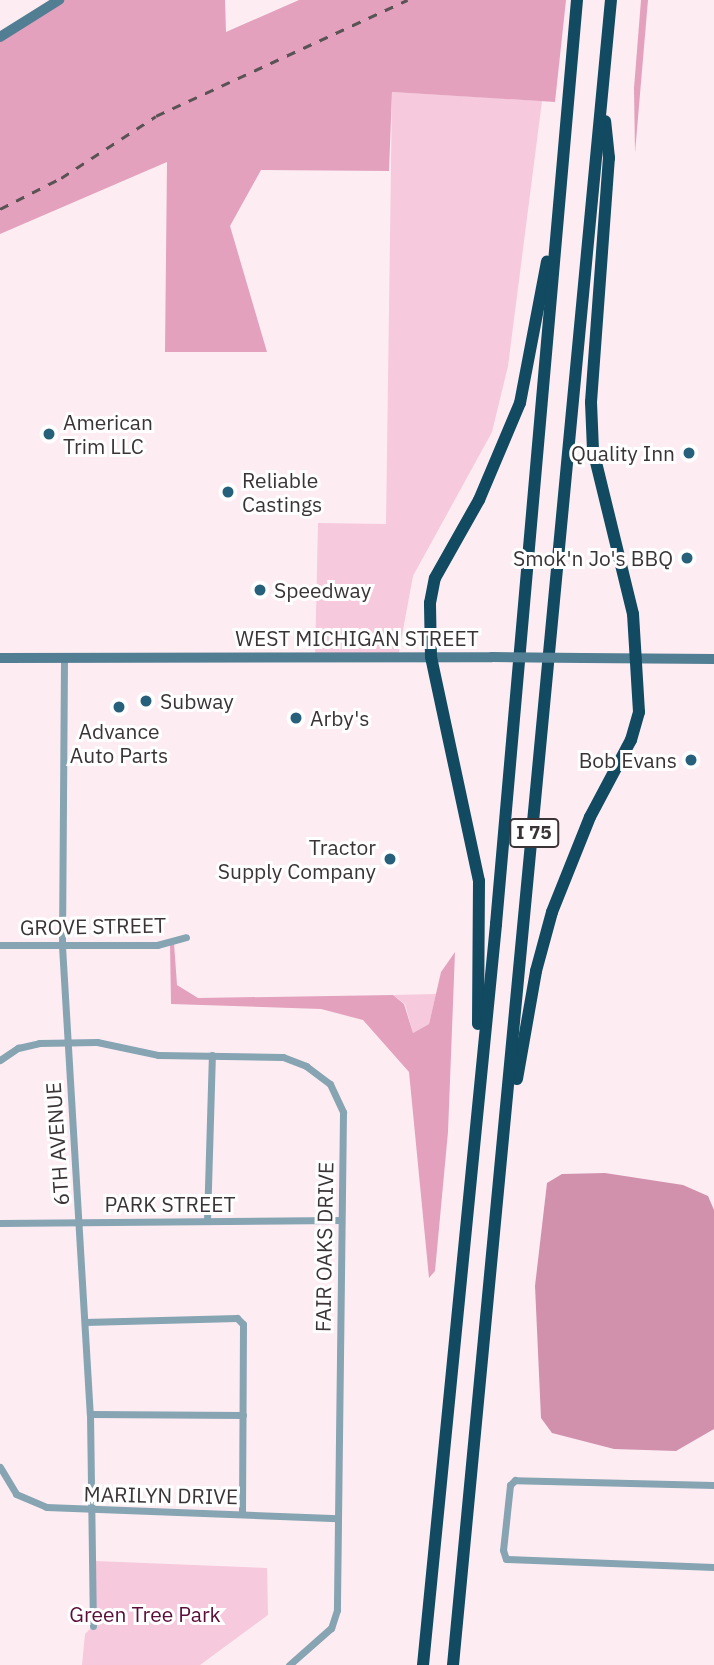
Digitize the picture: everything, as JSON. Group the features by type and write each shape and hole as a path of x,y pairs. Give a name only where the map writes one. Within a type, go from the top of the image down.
{"highway":[{"name":"I 75","path":"423,1665 478,1098 577,0"},
{"name":"I 75","path":"453,1665 611,0"},
{"path":"504,1141 536,971 552,912 590,817 631,740 639,712 638,659 633,614 593,450 591,402 609,158 603,89"},
{"path":"478,1098 479,881 430,657 430,603 435,578 479,500 520,403 560,192"}],"main road":[{"path":"0,37 59,0"},
{"name":"WEST MICHIGAN STREET","path":"0,658 714,659"}],"street":[{"name":"6TH AVENUE","path":"64,659 62,946 81,1222 90,1414 93,1626"},
{"name":"GROVE STREET","path":"0,945 157,945 186,937"},
{"name":"FAIR OAKS DRIVE","path":"67,1042 97,1042 158,1055 283,1057 306,1066 330,1084 343,1112 337,1610 331,1628 289,1665"},
{"path":"0,1060 18,1048 67,1042"},
{"path":"207,1221 212,1055"},
{"name":"PARK STREET","path":"0,1223 341,1220"},
{"path":"85,1322 237,1318 243,1324 242,1514"},
{"path":"90,1414 243,1415"},
{"name":"MARILYN DRIVE","path":"0,1467 16,1494 46,1507 92,1512 338,1518"},
{"path":"714,1485 515,1480 510,1485 503,1550 506,1559 714,1567"}],"green space":[{"path":"392,92 542,101 508,366 492,432 413,576 398,657 315,658 318,523 386,524"},
{"path":"436,994 429,1024 413,1033 405,1004 393,995"},
{"name":"Green Tree Park","path":"95,1561 267,1568 268,1615 200,1665 82,1665 85,1634 93,1626"}],"shaded area":[{"path":"59,0 225,0 226,32 299,0 566,0 555,102 392,92 389,171 261,170 230,226 267,352 165,352 167,162 0,234 0,37"},
{"path":"641,0 648,0 635,153 634,88"},
{"path":"170,943 174,943 177,985 198,998 393,995 404,1004 413,1033 429,1024 441,972 455,952 448,1132 435,1271 429,1278 409,1072 363,1020 321,1009 171,1004"},
{"path":"605,1173 683,1185 708,1196 714,1210 714,1429 676,1451 614,1449 552,1433 541,1418 535,1286 547,1183 562,1174"}],"railway":[{"path":"0,209 61,178 156,116 407,0"}],"place":[{"name":"American Trim LLC","path":"49,434"},
{"name":"Quality Inn","path":"689,453"},
{"name":"Reliable Castings","path":"228,492"},
{"name":"Smok'n Jo's BBQ","path":"687,558"},
{"name":"Speedway","path":"260,590"},
{"name":"Subway","path":"146,701"},
{"name":"Advance Auto Parts","path":"119,707"},
{"name":"Arby's","path":"296,718"},
{"name":"Bob Evans","path":"691,760"},
{"name":"Tractor Supply Company","path":"390,859"}]}
